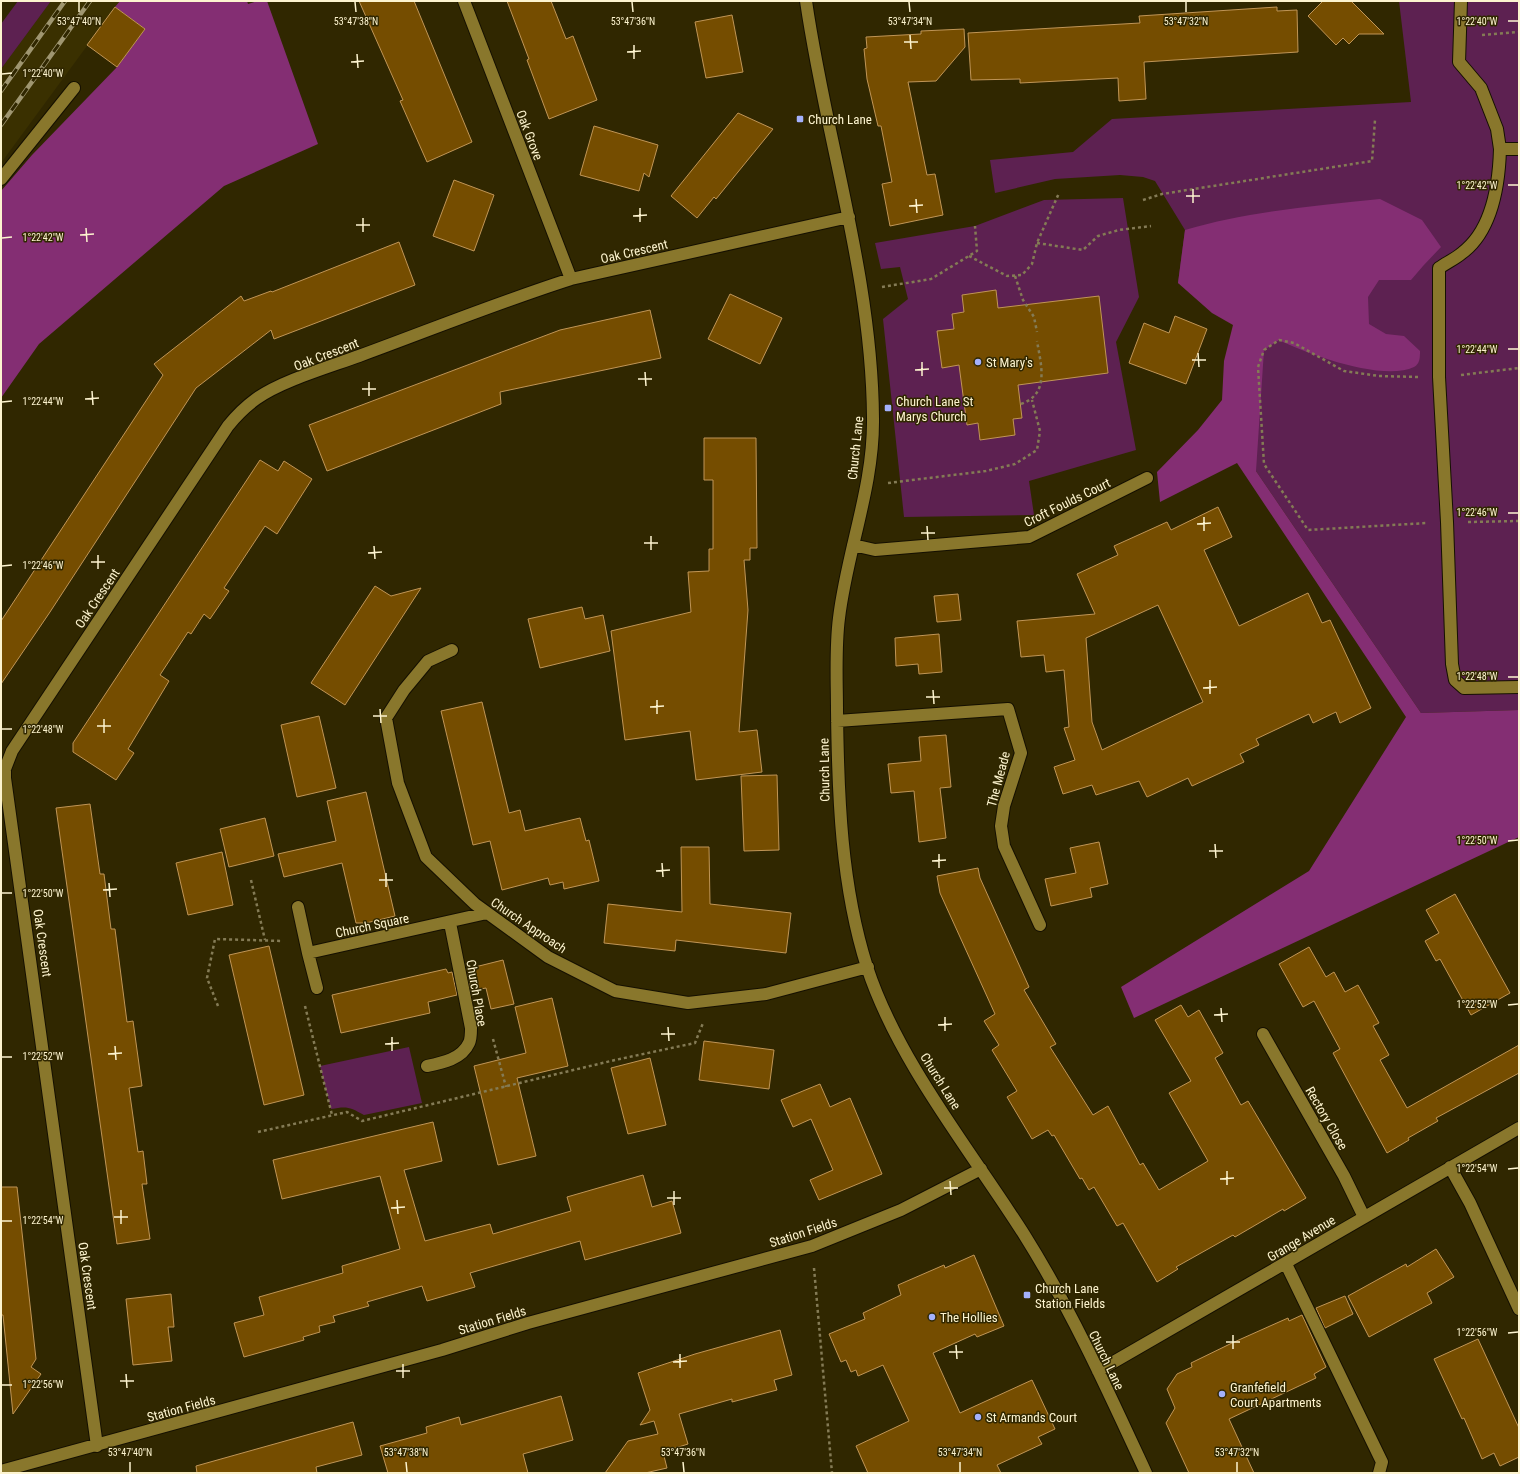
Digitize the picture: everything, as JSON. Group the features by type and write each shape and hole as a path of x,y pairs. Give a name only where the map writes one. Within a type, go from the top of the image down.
{"street":[{"name":"Oak Grove","path":"464,1 571,279"},
{"name":"Church Lane","path":"806,1 862,290 868,328 873,396 873,423 866,485 839,616 837,644 839,807 855,920 868,967 882,1006 900,1043 1027,1239 1060,1297 1098,1371 1146,1473"},
{"path":"1461,1 1459,62 1481,88 1497,129 1500,149 1499,179 1488,218 1476,238 1463,253 1439,268 1439,377 1448,522 1452,664 1456,680 1464,688 1519,687"},
{"path":"1,179 74,88"},
{"path":"1500,149 1519,149"},
{"name":"Oak Crescent","path":"97,1446 3,778 12,751 228,426 241,411 256,398 274,388 533,291 571,279 849,217"},
{"name":"Croft Foulds Court","path":"853,545 875,550 1029,538 1147,478"},
{"name":"Church Approach","path":"452,650 428,661 404,690 386,718 398,784 426,857 475,904 548,957 615,991 688,1003 766,994 868,967"},
{"name":"The Meade","path":"838,721 1008,709 1022,753 1004,806 1001,826 1004,846 1040,925"},
{"path":"298,907 317,988"},
{"name":"Church Square","path":"307,947 450,923 487,913"},
{"name":"Church Place","path":"427,1066 446,1062 458,1056 468,1044 471,1028 450,923"},
{"name":"Rectory Close","path":"1262,1034 1344,1176 1364,1217"},
{"name":"Grange Avenue","path":"1098,1371 1286,1264 1364,1217 1519,1128"},
{"path":"1450,1167 1470,1203 1519,1309"},
{"name":"Station Fields","path":"1,1471 97,1446 442,1350 528,1323 812,1246 901,1210 981,1169"},
{"path":"1286,1264 1382,1462 1379,1473"}],"path":[{"path":"1459,36 1519,32"},
{"path":"1143,200 1162,194 1372,160 1375,120"},
{"path":"969,256 1007,276 1022,275 1032,264 1037,243 1059,193"},
{"path":"862,290 931,279 976,251 975,226"},
{"path":"1037,243 1083,250 1098,236 1119,230 1151,226"},
{"path":"1015,276 1023,300 1034,317 1037,332"},
{"path":"1519,368 1439,377 1379,376 1344,371 1294,343 1279,340 1264,350 1258,367 1264,464 1308,530 1407,523 1519,521"},
{"path":"1021,404 1032,400 1040,388 1042,369 1038,341"},
{"path":"866,485 986,471 1015,464 1037,450 1040,431 1032,400"},
{"path":"251,880 265,940"},
{"path":"218,1006 207,978 215,939 265,940 307,947"},
{"path":"317,988 303,999 332,1116"},
{"path":"258,1132 347,1112 362,1121 615,1060 695,1043 712,1000"},
{"path":"471,1028 492,1031 506,1087"},
{"path":"812,1246 832,1473"}],"shaded area":[{"path":"18,1 51,1 1,69 1,24"},
{"path":"51,1 120,1 1,163 1,69"},
{"path":"120,1 247,1 248,4 258,1 267,1 318,144 224,186 39,344 1,398 1,191 32,155 117,67 145,29 115,7"},
{"path":"1399,1 1519,1 1519,710 1421,713 1256,471 1254,325 1178,283 1185,230 1155,181 1143,177 1120,175 1055,179 995,193 990,160 1073,152 1112,119 1411,102"},
{"path":"1123,198 1139,297 1116,342 1136,450 1029,481 1034,515 904,517 883,319 908,299 900,267 881,269 875,243 975,226 1044,200"},
{"path":"1380,199 1422,220 1441,247 1411,280 1379,280 1368,297 1369,324 1386,334 1404,336 1420,351 1419,362 1414,367 1400,371 1384,371 1365,369 1326,359 1279,340 1264,350 1256,471 1421,713 1519,710 1519,837 1134,1018 1121,987 1309,871 1406,717 1237,463 1160,502 1157,472 1198,430 1222,400 1224,361 1233,325 1212,313 1178,283 1185,230 1233,218 1257,214"},
{"path":"409,1047 422,1103 364,1115 348,1108 331,1109 320,1066"}],"building":[{"path":"359,1 414,1 472,142 427,162 400,101 403,100"},
{"path":"507,1 551,1 566,39 573,36 597,100 549,119 527,60 529,59"},
{"path":"1323,1 1351,1 1384,34 1359,34 1349,44 1343,38 1336,45 1308,16"},
{"path":"115,7 145,29 117,67 87,45"},
{"path":"1277,7 1277,11 1297,10 1298,52 1144,62 1146,99 1119,101 1118,78 1020,83 1020,79 971,80 968,33 1140,23 1139,16"},
{"path":"732,15 743,72 706,78 695,22"},
{"path":"964,29 965,47 936,81 908,82 927,175 935,174 943,215 890,226 882,184 892,182 881,126 878,126 867,79 864,49 867,48 866,37 921,34 921,31"},
{"path":"738,113 773,129 716,199 714,197 697,218 671,196"},
{"path":"594,126 658,145 649,177 644,173 639,191 580,175"},
{"path":"454,180 494,195 474,251 433,236"},
{"path":"399,242 415,285 274,339 271,330 196,388 50,612 1,684 1,621 163,375 154,364 241,296 244,301 271,291 272,292"},
{"path":"996,290 998,308 1099,296 1108,373 1018,385 1022,418 1013,419 1015,435 980,440 978,423 967,425 959,365 942,368 937,331 954,329 952,314 964,312 962,295"},
{"path":"730,294 782,318 760,364 708,339"},
{"path":"650,310 661,358 500,392 501,404 327,471 309,425 560,330"},
{"path":"1175,316 1207,329 1186,384 1129,363 1144,323 1169,333"},
{"path":"704,438 756,438 757,548 750,548 750,560 744,560 748,610 739,732 757,730 762,772 696,780 690,731 625,740 611,631 691,612 688,572 709,571 709,549 713,549 713,480 704,480"},
{"path":"260,460 278,471 284,461 312,479 277,534 265,526 224,588 229,591 210,619 204,614 191,634 188,632 160,675 169,681 128,749 134,753 116,780 73,752 73,743"},
{"path":"1218,507 1232,537 1204,550 1239,626 1308,593 1322,623 1330,620 1371,708 1340,723 1336,712 1313,723 1309,714 1256,739 1259,745 1240,754 1244,762 1192,786 1188,778 1147,797 1139,781 1096,795 1092,785 1063,794 1054,767 1075,760 1064,728 1069,727 1064,670 1046,672 1044,655 1021,657 1017,621 1095,614 1077,574 1118,555 1114,546 1167,522 1171,530","holes":["1158,605 1203,702 1102,750 1092,722 1086,638"]},
{"path":"375,586 391,596 421,588 345,705 311,683"},
{"path":"958,594 961,620 937,622 934,596"},
{"path":"582,607 585,619 603,615 610,651 540,668 528,619"},
{"path":"939,634 942,672 919,674 918,664 896,666 895,638"},
{"path":"482,702 509,813 520,810 525,831 580,818 586,841 589,840 599,881 564,889 563,882 550,885 548,878 502,890 490,841 473,845 441,711"},
{"path":"319,716 336,788 297,797 281,725"},
{"path":"946,735 951,787 940,788 946,838 919,842 914,791 891,793 888,764 921,761 919,737"},
{"path":"777,775 779,850 744,851 741,776"},
{"path":"366,792 395,916 366,923 356,923 342,863 284,877 278,854 336,841 327,801"},
{"path":"90,804 100,874 104,874 111,929 115,929 127,1022 133,1021 142,1086 129,1088 138,1152 143,1151 147,1184 142,1184 150,1239 117,1244 56,808"},
{"path":"265,818 274,856 229,867 220,829"},
{"path":"1099,842 1108,884 1090,888 1092,897 1051,906 1045,879 1076,873 1070,848"},
{"path":"681,847 709,847 710,904 791,913 786,953 676,940 675,951 604,943 608,904 682,912"},
{"path":"222,852 233,905 188,915 176,863"},
{"path":"978,868 980,878 1029,987 1024,990 1056,1044 1050,1047 1093,1115 1108,1106 1140,1165 1143,1163 1159,1190 1208,1161 1169,1093 1191,1081 1155,1020 1181,1005 1188,1017 1199,1010 1223,1053 1215,1058 1241,1105 1248,1101 1306,1198 1284,1211 1283,1209 1235,1237 1233,1235 1176,1267 1178,1269 1157,1282 1123,1223 1117,1226 1094,1187 1089,1190 1082,1178 1080,1179 1054,1135 1052,1136 1048,1130 1032,1139 1007,1097 1017,1091 992,1050 999,1045 984,1021 995,1014 940,893 937,876"},
{"path":"1455,894 1510,993 1471,1015 1440,959 1436,961 1425,941 1439,933 1426,910"},
{"path":"269,946 304,1095 264,1105 229,955"},
{"path":"1309,947 1326,977 1334,972 1345,992 1358,985 1379,1023 1373,1026 1389,1055 1380,1060 1407,1108 1519,1045 1519,1073 1436,1118 1438,1121 1408,1138 1409,1140 1387,1153 1333,1053 1340,1049 1314,1001 1303,1007 1279,964"},
{"path":"503,960 514,1004 491,1009 486,988 471,991 467,969"},
{"path":"446,969 448,973 452,972 457,995 428,1002 430,1013 341,1033 332,995"},
{"path":"552,998 568,1066 517,1078 536,1156 498,1165 474,1066 526,1053 515,1007"},
{"path":"704,1041 774,1050 769,1089 699,1080"},
{"path":"650,1058 666,1125 628,1134 611,1068"},
{"path":"820,1084 830,1107 850,1098 882,1174 819,1200 810,1180 833,1170 811,1119 793,1127 781,1100"},
{"path":"433,1122 442,1161 404,1170 425,1241 490,1224 493,1234 571,1211 567,1197 643,1175 652,1207 672,1201 681,1233 585,1260 580,1241 470,1273 475,1287 427,1301 422,1286 367,1302 369,1306 333,1316 335,1322 319,1326 320,1332 303,1337 304,1340 244,1357 234,1323 264,1315 259,1297 343,1273 342,1266 400,1249 380,1176 282,1199 273,1160"},
{"path":"1,1187 17,1187 36,1359 31,1367 41,1374 13,1414 3,1315 1,1315"},
{"path":"1436,1249 1454,1277 1427,1293 1432,1303 1369,1337 1348,1296 1406,1264 1407,1267"},
{"path":"974,1255 1004,1326 977,1337 975,1334 933,1353 960,1413 1032,1380 1055,1429 1038,1437 1042,1444 997,1465 1001,1473 868,1473 856,1446 909,1421 883,1365 858,1376 856,1370 851,1372 846,1360 841,1362 829,1334 865,1319 863,1313 901,1295 898,1285 944,1265 945,1268"},
{"path":"171,1294 174,1327 168,1327 172,1361 133,1365 126,1299"},
{"path":"1345,1296 1353,1314 1325,1328 1316,1308"},
{"name":"Granfefield Court Apartments","path":"1302,1315 1326,1367 1314,1374 1316,1378 1229,1419 1254,1473 1189,1473 1166,1423 1175,1408 1167,1389 1177,1374 1192,1367 1191,1363 1232,1343 1288,1318 1289,1321"},
{"path":"780,1330 792,1375 774,1380 777,1390 732,1402 732,1399 679,1414 688,1444 663,1452 667,1468 645,1473 605,1473 628,1441 658,1434 654,1421 640,1425 650,1410 638,1373 695,1354"},
{"path":"1478,1339 1519,1428 1519,1457 1500,1466 1494,1453 1482,1459 1464,1418 1462,1419 1434,1359"},
{"path":"561,1396 573,1440 523,1454 528,1473 388,1473 380,1446 427,1433 426,1427 459,1417 461,1425"},
{"path":"353,1422 362,1455 316,1467 317,1473 197,1473 196,1466"}],"railway":[{"path":"1,91 65,1"},
{"path":"1,125 90,1"}],"place":[{"name":"Church Lane","path":"800,119"},
{"name":"St Mary's","path":"978,362"},
{"name":"Church Lane St Marys Church","path":"888,408"},
{"name":"Church Lane Station Fields","path":"1027,1295"},
{"name":"The Hollies","path":"932,1317"},
{"name":"Granfefield Court Apartments","path":"1222,1394"},
{"name":"St Armands Court","path":"978,1417"}]}
